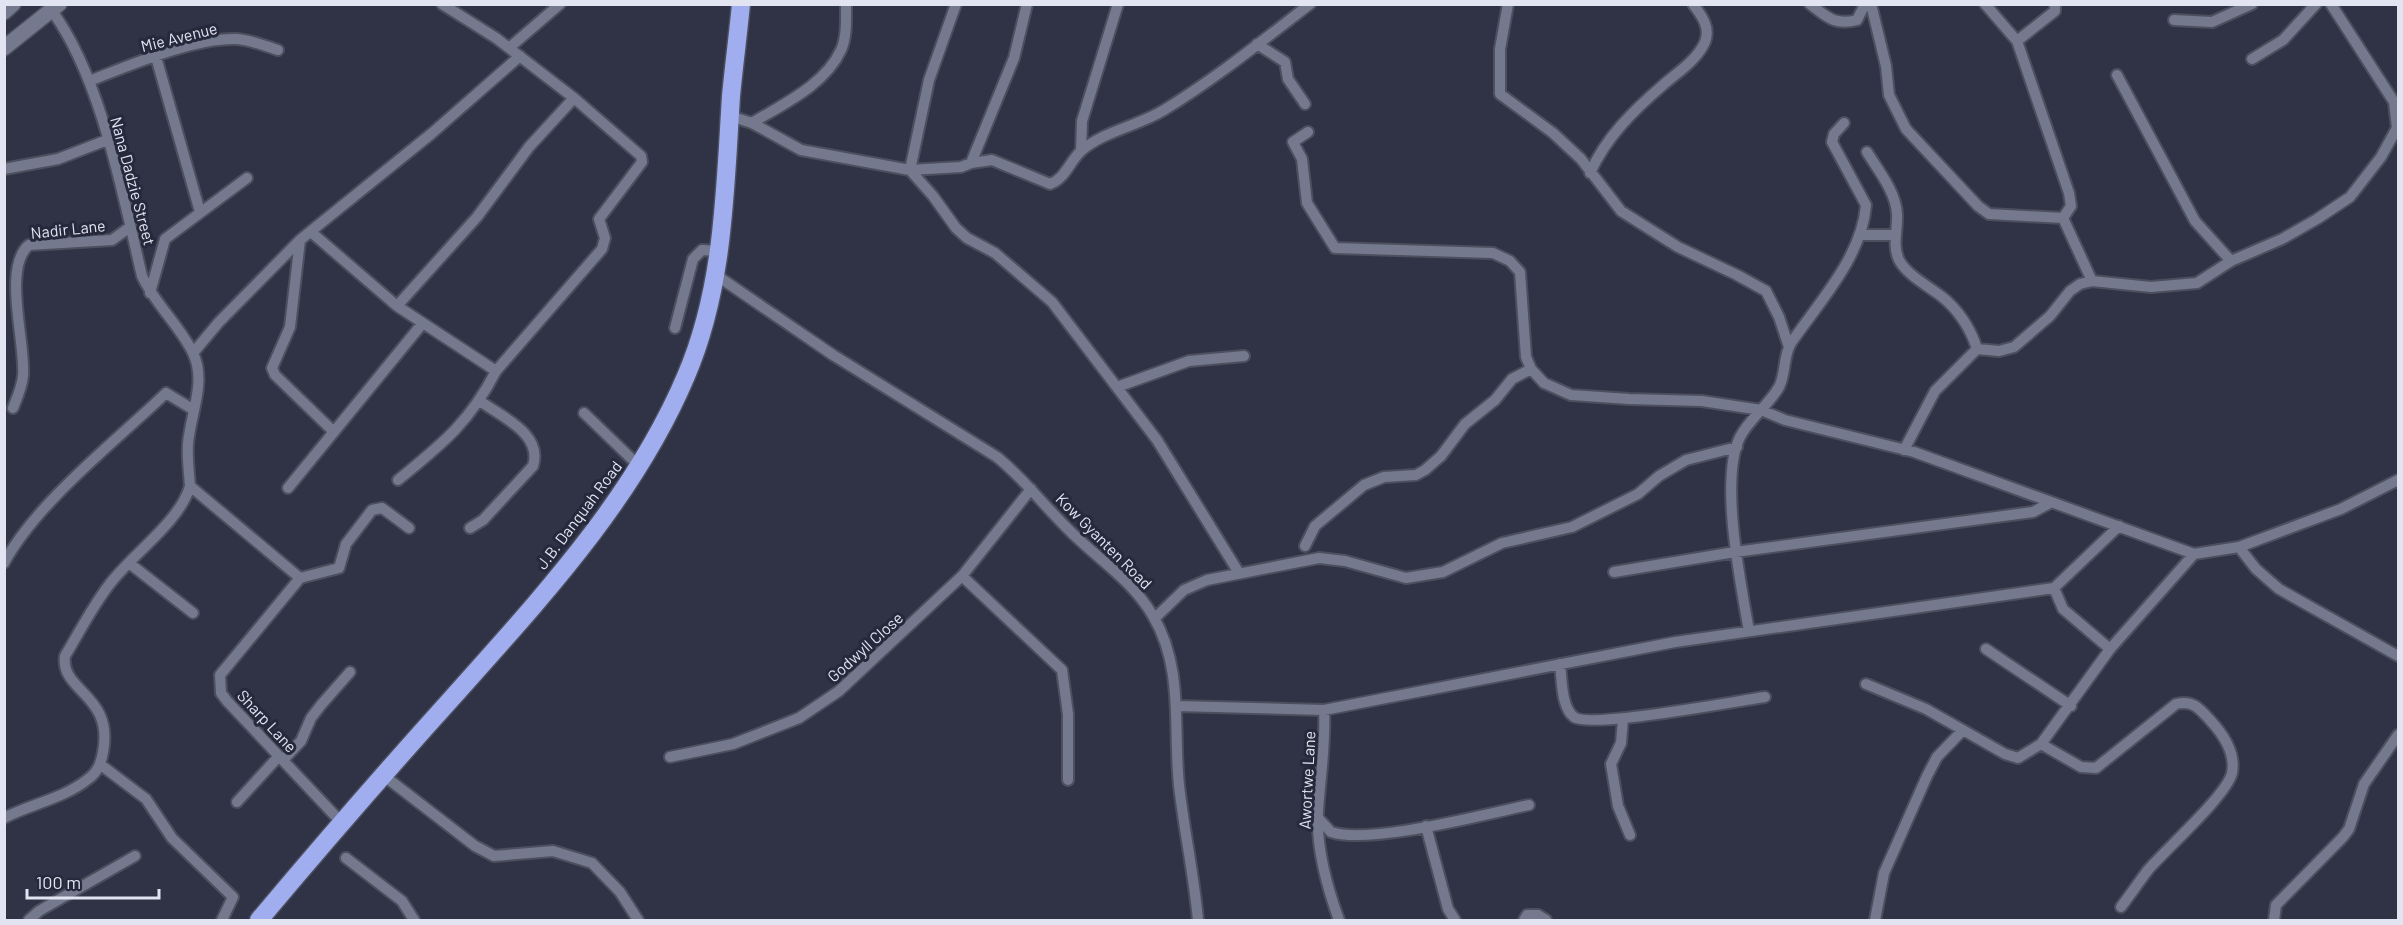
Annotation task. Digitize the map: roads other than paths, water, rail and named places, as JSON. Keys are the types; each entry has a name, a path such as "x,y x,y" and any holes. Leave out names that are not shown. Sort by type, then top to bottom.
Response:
{"highway":[{"name":"J.B. Danquah Road","path":"259,921 341,822 570,562 609,512 639,466 686,375 716,274 741,4"}],"main road":[{"path":"4,12 13,4"},
{"path":"4,48 55,8"}],"street":[{"path":"398,480 461,426 480,401 496,370 602,249 605,238 599,219 642,162 641,156 574,98 509,48 442,4"},
{"path":"509,48 560,4"},
{"path":"752,123 797,96 831,67 842,49 846,27 846,4"},
{"path":"910,170 929,80 956,4"},
{"path":"971,163 1014,58 1027,4"},
{"path":"1081,151 1082,121 1118,4"},
{"path":"730,116 752,123 801,150 910,170 962,167 971,163 992,160 1011,170 1050,184 1057,182 1081,151 1106,136 1123,131 1163,111 1310,4"},
{"path":"1508,4 1500,49 1500,94 1553,133 1581,159 1621,211 1678,247 1737,274 1766,291 1779,317 1789,346"},
{"path":"1590,173 1598,154 1630,114 1691,61 1706,40 1706,21 1693,4"},
{"path":"1810,4 1843,24 1857,20 1865,4"},
{"path":"1871,4 1886,66 1889,95 1906,129 1922,147 1978,206 1989,214 2063,218"},
{"path":"1985,4 2017,41 2069,193 2071,206 2063,218"},
{"path":"2017,41 2055,11 2055,4"},
{"path":"2174,20 2212,22 2252,4"},
{"path":"2252,59 2283,40 2316,4"},
{"path":"1904,450 1935,391 1977,349 2000,351 2014,347 2050,316 2070,291 2092,281 2126,285 2181,286 2197,283 2232,261 2282,239 2350,197 2381,157 2397,128 2394,102 2331,4"},
{"name":"Nana Dadzie Street","path":"55,8 89,81 107,140 142,276 150,292 193,353"},
{"name":"Mie Avenue","path":"89,81 156,57 206,43 236,39 278,50"},
{"path":"1257,44 1285,62 1287,79 1305,104"},
{"path":"4,818 77,787 90,778 101,765 105,726 99,710 67,675 64,667 65,656 109,585 168,520 186,496 190,486 188,445 198,385 193,353 219,322 300,240 431,134 520,56"},
{"path":"156,57 200,212"},
{"path":"2117,75 2195,221 2232,261"},
{"path":"397,306 477,217 529,147 574,98"},
{"path":"1749,631 1735,552 1732,483 1737,447 1740,437 1780,386 1789,346 1838,277 1859,235 1866,205 1832,142 1834,134 1844,123"},
{"path":"1308,132 1293,142 1302,159 1307,203 1335,249 1492,253 1510,261 1520,272 1522,281 1526,357 1531,369 1544,383 1586,398 1702,401 1761,410 1785,420 1904,450 1960,468 2050,503 2194,554 2239,547 2342,509 2398,480"},
{"path":"4,169 58,159 107,140"},
{"path":"1867,152 1890,190 1898,213 1895,235 1900,261 1943,297 1960,316 1973,336 1977,349"},
{"path":"910,170 933,196 956,228 967,238 995,253 1052,302 1157,440 1239,573"},
{"path":"150,292 165,239 247,178"},
{"path":"2063,218 2092,281"},
{"name":"Nadir Lane","path":"13,408 23,377 15,268 23,250 29,245 112,240 130,227"},
{"path":"311,232 397,306 496,370"},
{"path":"1859,235 1895,235"},
{"path":"300,240 290,327 272,368 275,375 333,431"},
{"path":"675,328 693,259 702,250 719,251"},
{"name":"Kow Gyanten Road","path":"716,274 833,355 985,447 1013,470 1064,526 1127,581 1155,618 1170,658 1177,706 1176,756 1198,921"},
{"path":"288,488 422,324"},
{"path":"1117,387 1189,361 1244,356"},
{"path":"1305,546 1315,526 1364,485 1384,477 1416,475 1425,470 1441,456 1465,424 1495,400 1512,379 1531,369"},
{"path":"4,563 15,543 62,492 166,393 194,410"},
{"path":"470,528 483,520 533,466 535,458 533,443 527,435 480,401"},
{"path":"584,413 639,466"},
{"path":"1155,618 1184,591 1207,580 1319,558 1345,561 1406,578 1443,572 1502,543 1572,527 1638,494 1659,476 1686,460 1737,447"},
{"path":"190,486 300,578 339,568 346,544 372,510 382,508 409,528"},
{"name":"Godwyll Close","path":"670,758 733,744 799,718 839,692 962,576 1031,489"},
{"path":"1614,572 1735,552 2033,512 2050,503"},
{"path":"1177,706 1324,710 1675,642 2054,588 2119,526"},
{"path":"2239,547 2256,569 2279,589 2398,656"},
{"path":"1866,684 1926,709 1962,731 2018,758 2041,744 2071,706 2110,649 2194,554"},
{"path":"129,563 193,613"},
{"path":"962,576 1062,670 1068,714 1068,780"},
{"name":"Sharp Lane","path":"300,578 220,675 221,693 341,822"},
{"path":"2054,588 2063,609 2110,649"},
{"path":"1986,649 2071,706"},
{"path":"1560,664 1565,702 1568,712 1576,719 1605,721 1765,697"},
{"path":"237,802 301,741 311,718 350,672"},
{"path":"2041,744 2081,766 2096,768 2176,704 2184,702 2196,705 2216,726 2232,755 2232,775 2216,797 2149,870 2121,908"},
{"name":"Awortwe Lane","path":"1324,710 1325,741 1318,818 1321,852 1339,921"},
{"path":"1623,718 1622,743 1611,765 1618,806 1630,835"},
{"path":"1875,920 1884,873 1927,776 1937,758 1962,731"},
{"path":"2274,921 2276,905 2343,837 2352,822 2364,784 2398,735"},
{"path":"101,765 146,798 172,838 233,897 222,921"},
{"path":"382,775 475,846 494,856 553,851 592,862 620,892 638,921"},
{"path":"1318,818 1331,832 1340,835 1426,826 1529,805"},
{"path":"1426,826 1448,909 1455,921"},
{"path":"29,921 39,911 135,856"},
{"path":"346,858 402,901 414,921"},
{"path":"1524,921 1527,915 1538,915 1546,921"}]}
